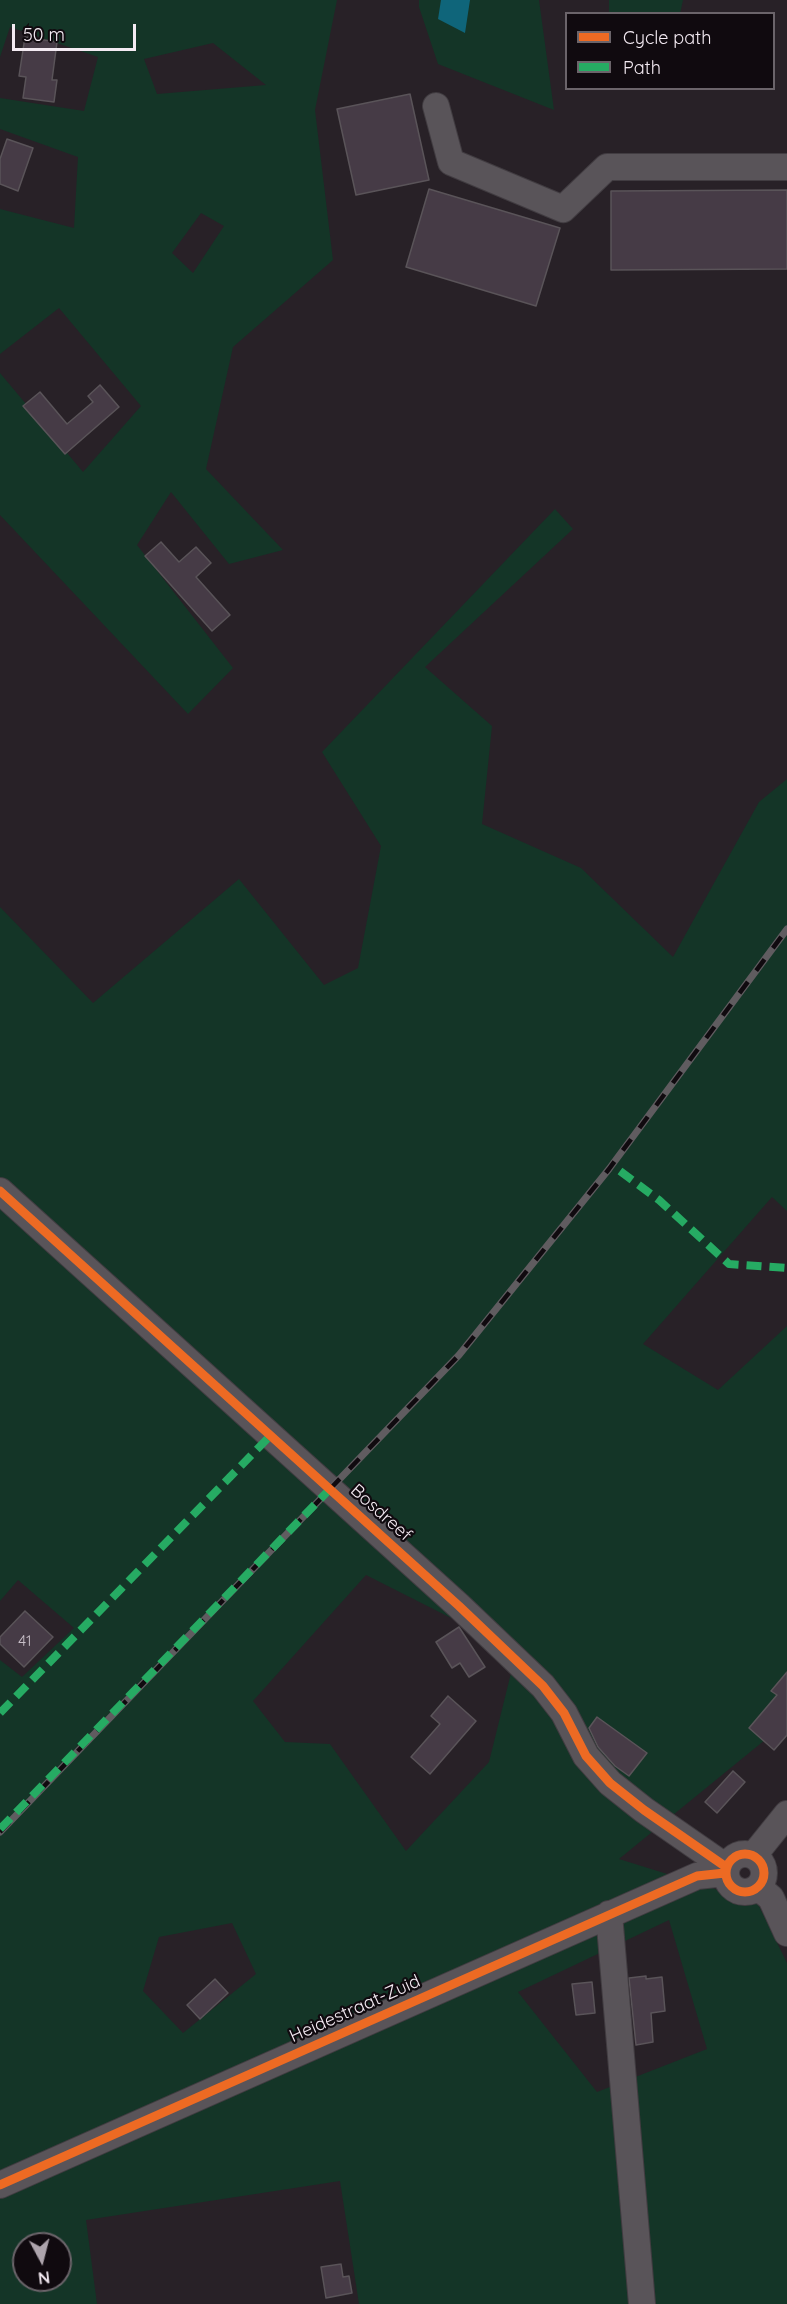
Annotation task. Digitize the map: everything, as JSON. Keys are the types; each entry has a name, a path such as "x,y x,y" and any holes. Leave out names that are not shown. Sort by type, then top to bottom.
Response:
{"street":[{"path":"436,106 451,162 563,209 607,167 787,167"},
{"name":"Bosdreef","path":"0,1191 520,1662 555,1699 586,1756 610,1783 726,1870"},
{"path":"754,1856 787,1814"},
{"path":"743,1853 754,1856 764,1870 758,1887 748,1892 737,1891 728,1884 726,1870 732,1858 743,1853"},
{"name":"Heidestraat-Zuid","path":"0,2185 609,1914 697,1876 726,1870"},
{"path":"758,1887 771,1898 787,1933"},
{"path":"609,1914 642,2304"}],"green space":[{"path":"0,0 337,0 315,110 333,260 233,347 206,469 283,550 229,564 171,492 137,545 233,668 188,714 0,515 0,373 83,472 141,406 59,308 0,354 0,209 74,228 78,157 0,129 0,98 84,111 98,57 10,27 0,57","holes":["213,43 266,85 157,94 144,59","201,213 224,226 193,273 172,253"]},
{"path":"419,0 539,0 554,110 438,64 419,7"},
{"path":"609,0 683,0 680,12 609,12"},
{"path":"555,509 573,529 425,667 492,726 482,824 581,868 673,957 759,802 787,779 787,1211 772,1197 643,1344 718,1390 787,1326 787,1722 619,1859 757,1902 787,1963 787,2304 359,2304 340,2181 86,2220 97,2304 0,2304 0,1660 22,1677 74,1628 18,1580 0,1601 0,907 93,1003 239,879 324,985 358,968 381,846 322,752","holes":["366,1575 457,1621 511,1673 489,1762 406,1851 330,1744 285,1742 253,1701","669,1920 707,2049 597,2092 518,1992","232,1923 256,1974 183,2033 143,1991 159,1937"]}],"water":[{"path":"441,0 470,0 465,33 438,19"}],"building":[{"path":"25,37 57,42 52,80 57,80 54,102 23,98 26,77 19,76"},
{"path":"410,94 429,180 356,195 337,109"},
{"path":"7,139 33,148 18,191 0,184 0,159"},
{"path":"429,189 560,228 536,306 406,267"},
{"path":"787,190 787,269 611,270 611,191"},
{"path":"100,385 119,407 65,454 23,406 40,392 67,424 93,402 88,396"},
{"path":"161,542 179,562 196,547 211,563 196,577 230,615 212,631 145,556"},
{"path":"25,1611 53,1637 24,1667 0,1644 0,1637"},
{"path":"459,1627 485,1667 469,1677 460,1663 452,1668 436,1642"},
{"path":"787,1672 787,1735 774,1750 749,1728 777,1695 771,1691"},
{"path":"448,1696 476,1721 430,1774 411,1757 440,1724 431,1716"},
{"path":"597,1717 647,1753 629,1776 615,1766 598,1747 589,1728"},
{"path":"733,1771 745,1782 717,1813 705,1802"},
{"path":"646,1976 646,1979 662,1977 665,2011 651,2013 653,2042 636,2045 629,1978"},
{"path":"215,1979 228,1993 200,2019 187,2005"},
{"path":"592,1982 595,2013 576,2015 572,1984"},
{"path":"341,2264 343,2277 349,2276 352,2293 326,2298 321,2267"}],"railway":[{"path":"0,1832 459,1355 609,1169 787,929"}],"marked path":[{"path":"620,1171 659,1200 729,1264 787,1268"},
{"path":"0,1713 269,1437"},
{"path":"0,1829 329,1490"}],"cycle path":[{"path":"0,1191 459,1606 543,1686 564,1713 586,1756 610,1783 644,1810 726,1867"},
{"path":"745,1854 759,1859 764,1873 759,1887 745,1892 731,1887 726,1873 731,1859 745,1854"},
{"path":"0,2185 697,1876 725,1873"}]}
